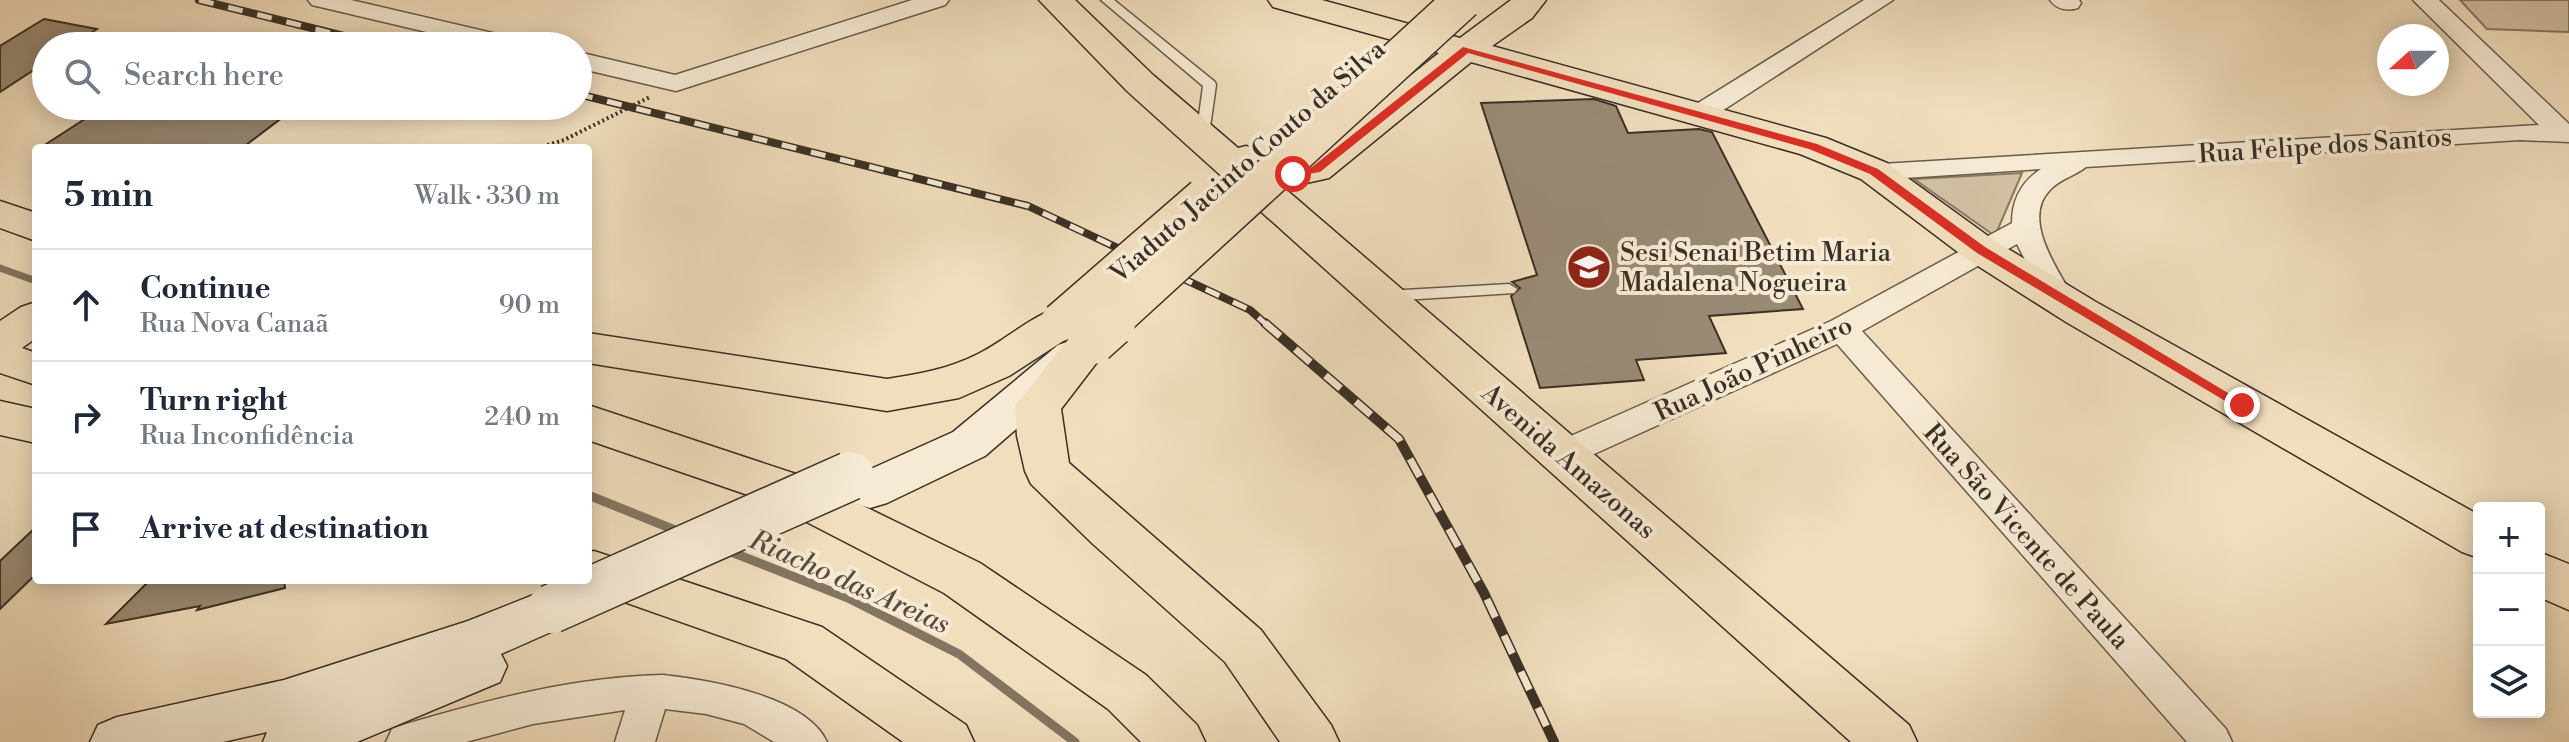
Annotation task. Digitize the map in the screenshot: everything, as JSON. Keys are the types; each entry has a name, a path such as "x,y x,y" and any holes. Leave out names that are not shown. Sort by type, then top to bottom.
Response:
{"main road":[{"name":"Avenida Amazonas","path":"1056,0 1140,83 1890,742"},
{"path":"1285,0 1813,146 1874,171 1981,250 2058,297 2473,535"},
{"path":"1320,10 1344,9 1369,0"},
{"name":"Viaduto Jacinto Couto da Silva","path":"564,616 860,483 969,444 1028,391 1069,337 1434,0"},
{"name":"Viaduto Jacinto Couto da Silva","path":"1069,337 1463,0"},
{"path":"1206,141 1293,174 1316,170 1524,6"},
{"path":"1524,6 1517,33 1532,56 1547,71"},
{"path":"0,214 32,226"},
{"path":"592,349 887,395 943,387 1069,337"},
{"path":"1069,337 1038,406 1040,436 1048,471 1110,530 1243,646 1312,742"},
{"path":"0,418 32,425"},
{"path":"592,423 785,489 962,578 1127,692 1178,742"},
{"path":"592,569 804,643 947,742"},
{"path":"2543,574 2569,589"},
{"path":"117,742 284,704 481,639 564,616"},
{"path":"290,742 387,707 564,616"}],"street":[{"path":"320,0 458,32"},
{"path":"592,63 676,83 937,0"},
{"path":"1699,114 1881,0"},
{"path":"2425,0 2566,134"},
{"name":"Rua Felipe dos Santos","path":"1874,171 2520,132 2566,134"},
{"name":"Rua Felipe dos Santos","path":"2026,227 2027,204 2041,182 2081,160"},
{"path":"2026,227 2058,297"},
{"name":"Rua João Pinheiro","path":"1560,455 1842,329 2026,227"},
{"name":"Rua São Vicente de Paula","path":"1842,329 2212,742"},
{"path":"406,742 500,715 598,693 679,691 750,708 807,742"},
{"path":"635,742 650,692"}],"lane":[{"path":"1107,0 1210,85 1206,141"},
{"path":"1381,296 1509,289"}],"path":[{"path":"551,144 614,117 676,83"}],"shaded area":[{"path":"2460,0 2569,0 2569,32 2487,29"},
{"path":"2022,173 1995,236 1914,179"}],"building":[{"path":"44,19 97,29 92,32 32,32 32,71 0,92 0,46"},
{"path":"1594,99 1616,106 1628,133 1699,129 1712,132 1803,309 1709,316 1726,353 1636,360 1644,380 1540,388 1511,296 1520,288 1512,282 1537,275 1481,103"},
{"path":"83,120 279,120 247,144 46,144"},
{"path":"32,531 32,578 0,609 0,561"},
{"path":"146,584 284,584 285,588 197,610 200,606 106,624"}],"waterway":[{"name":"Riacho das Areias","path":"0,268 32,280"},
{"name":"Riacho das Areias","path":"592,497 680,532"},
{"name":"Riacho das Areias","path":"726,550 848,598 959,654 1075,742"}],"railway":[{"path":"199,0 328,32"},
{"path":"592,97 1028,206 1250,310 1267,325"},
{"path":"1265,323 1399,439 1484,593 1554,742"}],"place":[{"name":"Sesi Senai Betim Maria Madalena Nogueira","path":"1589,267"}],"route":[{"path":"1293,174 1316,170 1466,49 1813,146 1874,171 1981,250 2242,405"}]}
